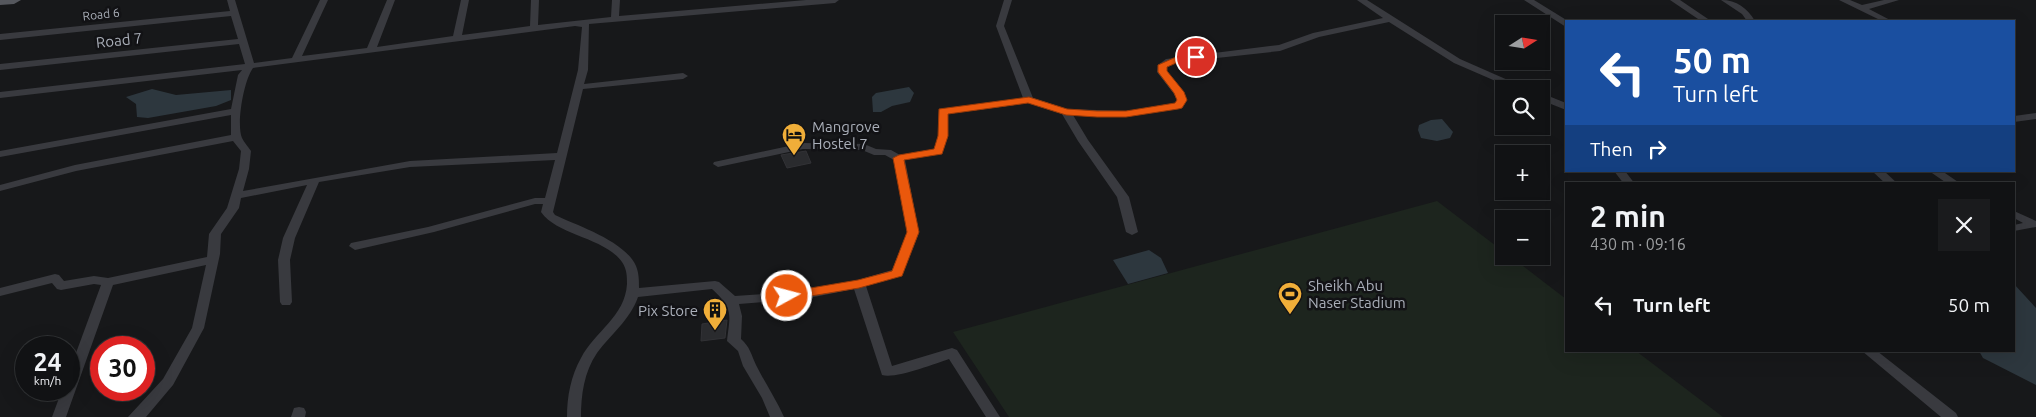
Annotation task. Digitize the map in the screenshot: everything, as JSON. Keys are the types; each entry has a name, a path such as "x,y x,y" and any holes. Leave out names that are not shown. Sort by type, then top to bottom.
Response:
{"main road":[{"path":"0,1 14,0"}],"street":[{"path":"231,0 250,66"},
{"path":"296,59 324,0"},
{"path":"371,49 391,0"},
{"path":"457,38 465,0"},
{"path":"534,28 535,0"},
{"path":"615,19 616,0"},
{"path":"703,0 705,12"},
{"path":"0,95 250,66 574,23 835,0"},
{"path":"1008,0 1000,26 1029,100"},
{"path":"1362,0 1457,61 1502,80"},
{"path":"1528,0 1565,23"},
{"path":"1674,0 1704,20"},
{"path":"1726,0 1746,12 1750,20"},
{"path":"1843,0 1886,20"},
{"path":"1861,8 1895,0"},
{"name":"Road 6","path":"0,36 234,13"},
{"path":"718,164 803,146 864,147 874,152 887,152 899,158 938,151 943,136 943,112 1029,100 1066,112 1126,114 1178,106 1182,100 1179,92 1162,72 1163,65 1169,61 1280,48 1316,35 1389,19"},
{"path":"574,23 586,26 583,70 562,156 548,201 547,212 551,217 607,245 629,263 633,273 633,293 623,318 588,356 585,363 574,392 574,417"},
{"name":"Road 7","path":"0,67 242,41"},
{"path":"135,417 141,413 168,382 198,328 212,260 215,234 233,208 238,196 244,169 246,151 236,137 236,111 243,75 250,66"},
{"path":"579,87 684,76"},
{"path":"1550,100 1565,107"},
{"path":"0,154 236,111"},
{"path":"1066,112 1083,141 1123,197 1132,232"},
{"path":"2015,119 2036,116"},
{"path":"0,188 75,168 236,137"},
{"path":"238,196 315,180 410,164 562,156"},
{"path":"732,300 804,295 897,274 913,232 899,158"},
{"path":"1621,172 1628,182"},
{"path":"1878,172 1891,182"},
{"path":"1936,172 1953,182"},
{"path":"286,302 284,260 289,238 315,180"},
{"path":"355,246 430,230 535,201 548,201"},
{"path":"2015,214 2035,224"},
{"path":"2015,228 2035,224"},
{"path":"0,292 55,278 61,286 94,280 108,282 212,260"},
{"path":"59,417 108,282"},
{"path":"859,284 887,372 913,366 952,353 993,417"},
{"path":"633,293 715,286 732,300 736,316 734,341 744,349 750,366 769,398 777,417"},
{"path":"1869,352 1951,417"}],"shaded area":[{"path":"909,87 914,93 910,102 892,106 881,112 873,112 872,97 876,93"},
{"path":"152,89 176,95 231,90 231,100 216,106 148,118 137,117 136,104 126,97"},
{"path":"1442,119 1453,132 1450,138 1437,141 1421,138 1418,130 1419,125 1431,120"},
{"name":"Sheikh Abu Naser Stadium","path":"1437,201 1495,245 1495,265 1522,265 1565,298 1565,352 1637,352 1723,417 1009,417 953,332"},
{"path":"1149,250 1161,258 1168,273 1128,284 1113,260"},
{"path":"2015,285 2036,308 2036,385 1983,358 1980,352 2015,352"}],"building":[{"name":"Mangrove Hostel 7","path":"806,151 811,163 787,168 781,155"},
{"name":"Pix Store","path":"727,320 725,338 701,341 702,324"}],"place":[{"name":"Mangrove Hostel 7","path":"794,156"},
{"name":"Sheikh Abu Naser Stadium","path":"1290,315"},
{"name":"Pix Store","path":"715,331"}],"route":[{"path":"787,296 804,295 897,274 913,232 899,158 938,151 943,136 943,112 1029,100 1048,104 1066,112 1097,114 1149,112 1178,106 1182,100 1179,92 1162,72 1163,65 1180,58 1196,57"}]}
